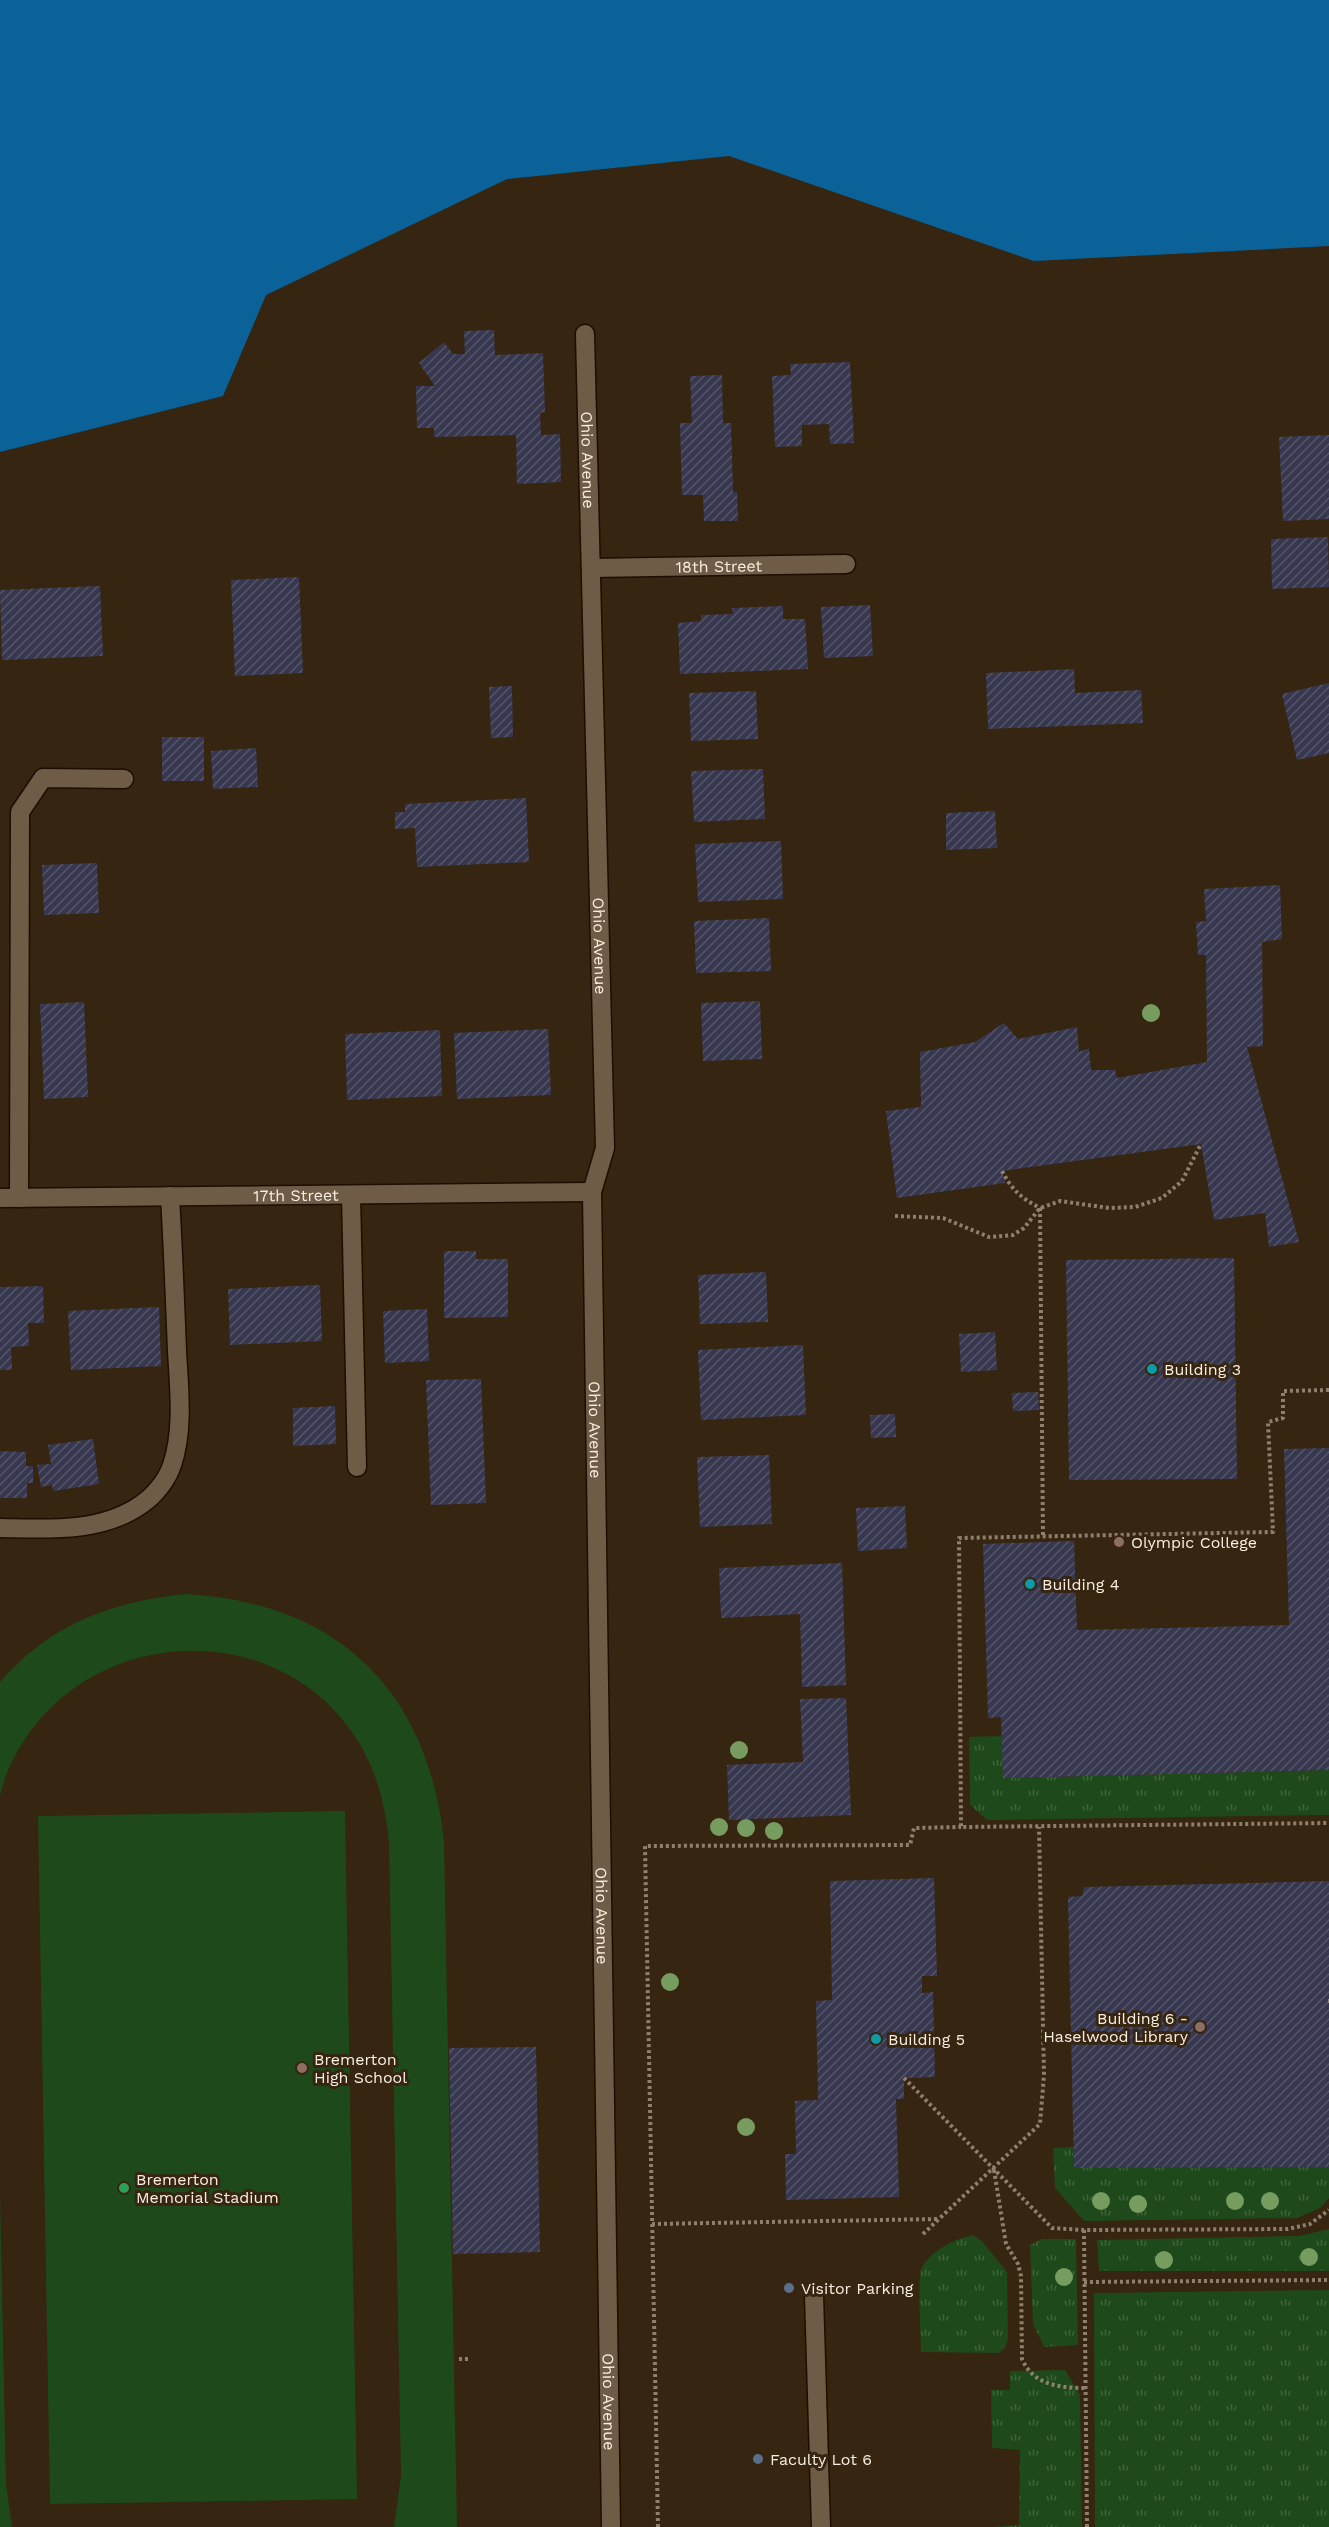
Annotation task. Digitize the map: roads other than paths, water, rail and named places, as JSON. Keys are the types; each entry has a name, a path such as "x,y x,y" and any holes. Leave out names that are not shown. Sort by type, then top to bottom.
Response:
{"street":[{"name":"Ohio Avenue","path":"585,334 605,1148 592,1192 611,2527"},
{"name":"18th Street","path":"591,568 846,564"},
{"path":"19,1198 20,812 43,778 124,779"},
{"name":"17th Street","path":"0,1198 592,1192"},
{"path":"351,1195 357,1467"},
{"path":"1,1528 43,1529 98,1524 142,1505 166,1478 173,1464 176,1445 179,1390 170,1196"},
{"path":"814,2295 822,2527"}],"water":[{"path":"0,0 1329,0 1329,246 1034,261 729,156 507,179 266,295 223,396 0,452"}],"place":[{"name":"Building 3","path":"1152,1369"},
{"name":"Olympic College","path":"1119,1542"},
{"name":"Building 4","path":"1030,1584"},
{"name":"Building 6 - Haselwood Library","path":"1200,2027"},
{"name":"Building 5","path":"876,2039"},
{"name":"Bremerton High School","path":"302,2068"},
{"name":"Bremerton Memorial Stadium","path":"124,2188"},
{"name":"Visitor Parking","path":"789,2288"},
{"name":"Faculty Lot 6","path":"758,2459"}]}
